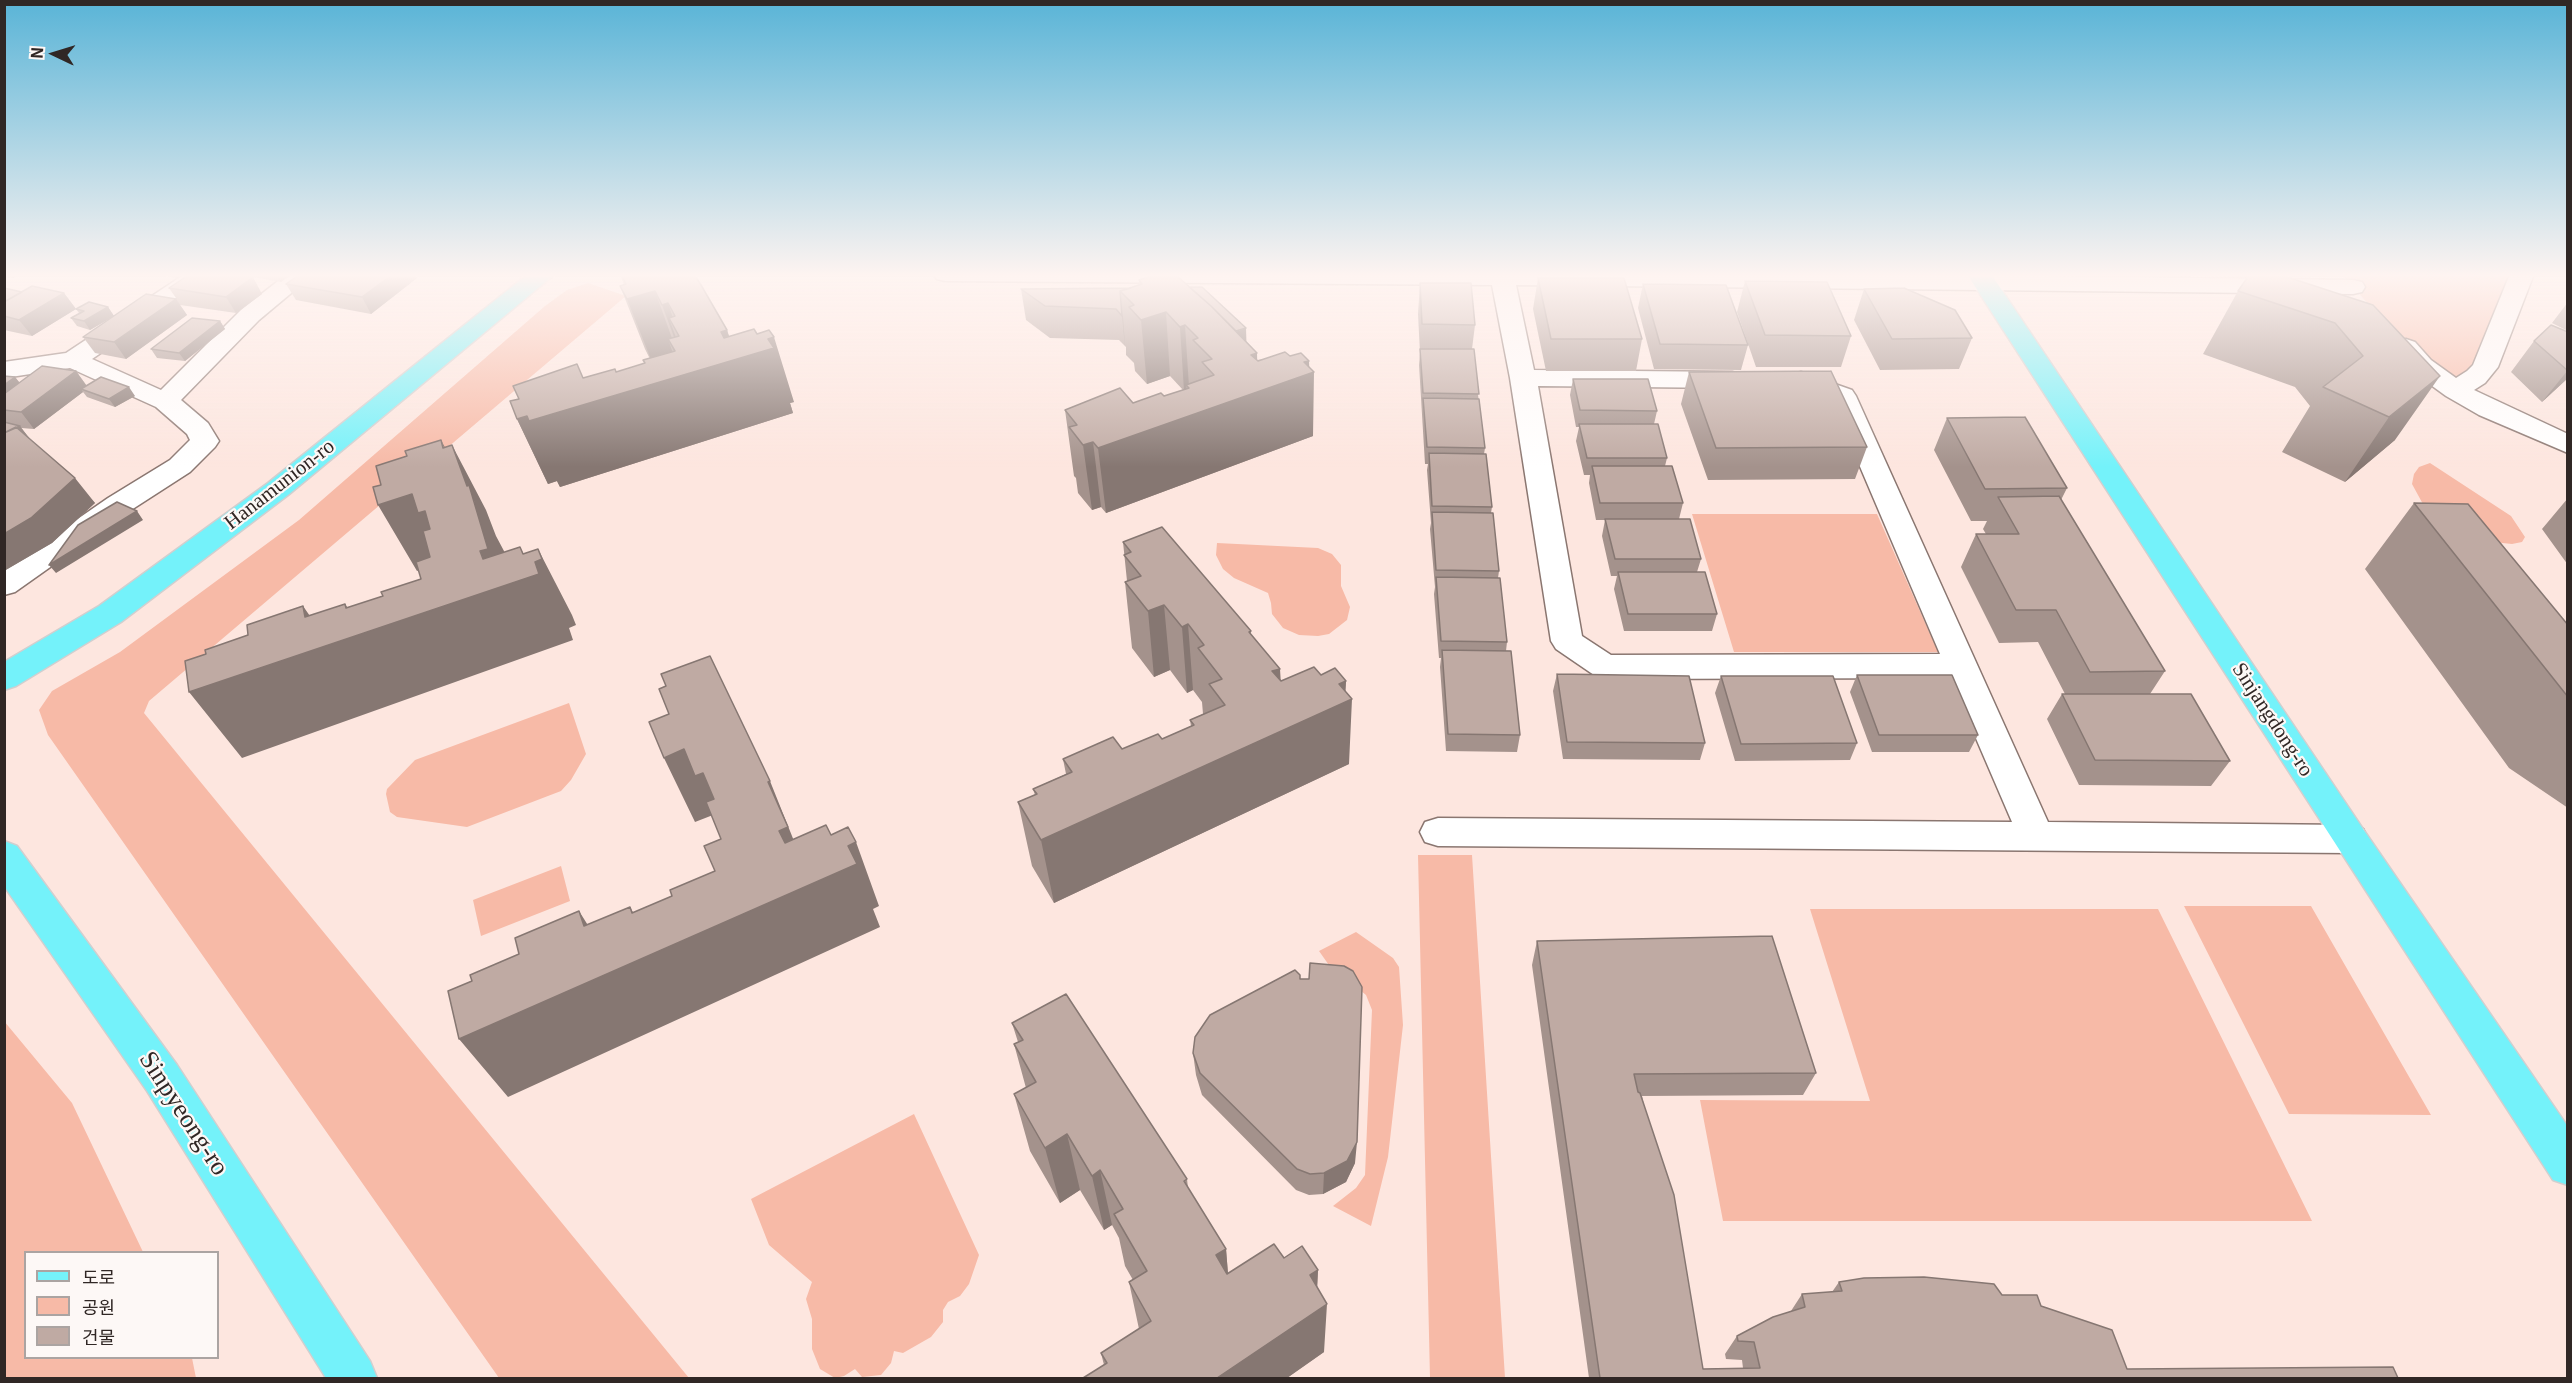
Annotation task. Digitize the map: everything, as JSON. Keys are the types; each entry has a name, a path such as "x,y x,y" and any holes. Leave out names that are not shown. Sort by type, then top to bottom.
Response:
{"main road":[{"name":"Hanamunion-ro","path":"4,678 110,614 259,503 463,339"},
{"name":"Sinjangdong-ro","path":"2022,339 2350,839 2568,1165"},
{"name":"Sinpyeong-ro","path":"4,856 162,1078 353,1378"}],"street":[{"path":"4,370 73,360 105,339"},
{"path":"165,400 226,339"},
{"path":"1515,339 1567,641 1605,667 1963,666"},
{"path":"2398,339 2422,366 2455,390 2489,409 2568,445"},
{"path":"2455,390 2476,378 2485,367 2496,339"},
{"path":"4,585 118,505 180,465 206,441 198,429 165,400 73,360"},
{"path":"1523,378 1805,380 1844,396 2036,835"},
{"path":"1438,832 2350,839"}],"green space":[{"path":"508,339 576,339 149,701 144,713 689,1378 499,1378 48,735 39,710 52,691 120,652 299,520"},
{"path":"2398,339 2496,339 2485,367 2455,390 2422,366"},
{"path":"2430,463 2511,516 2525,537 2522,542 2512,544 2493,542 2424,506 2412,484 2414,474 2419,467"},
{"path":"1692,514 1877,514 1938,652 1734,652"},
{"path":"1217,543 1318,548 1332,554 1341,565 1341,586 1350,607 1347,620 1329,634 1318,636 1299,635 1283,628 1272,614 1268,593 1234,578 1223,569 1216,555"},
{"path":"569,703 586,754 571,780 561,791 467,827 397,817 390,812 387,789 415,760"},
{"path":"1418,855 1472,855 1505,1378 1430,1378"},
{"path":"561,866 570,901 481,936 473,900"},
{"path":"2184,906 2311,906 2431,1115 2289,1114"},
{"path":"1810,909 2158,909 2312,1221 1723,1221 1700,1100 1870,1101"},
{"path":"1356,932 1393,958 1399,967 1403,1025 1388,1157 1371,1226 1333,1206 1356,1188 1365,1175 1372,1010 1366,995 1354,985 1338,978 1319,951"},
{"path":"4,1021 72,1103 143,1251 24,1251 24,1359 192,1359 196,1378 5,1378"},
{"path":"914,1114 979,1255 969,1284 960,1296 948,1302 943,1310 943,1322 931,1337 903,1353 894,1351 891,1363 881,1375 862,1377 855,1369 844,1376 835,1378 820,1369 812,1349 812,1319 806,1299 812,1282 769,1245 751,1199"}],"building":[{"path":"93,339 119,339 114,342"},
{"path":"165,339 198,339 179,353 151,349"},
{"path":"668,339 769,339 774,348 529,421 527,416 517,419 510,401 519,399 513,386 577,364 583,378 615,369 616,372 645,363 643,360 675,351"},
{"path":"1243,339 1257,353 1251,355 1258,361 1285,352 1290,356 1301,353 1309,361 1304,362 1314,372 1098,448 1093,442 1083,445 1069,427 1077,425 1065,410 1120,388 1133,403 1161,393 1164,396 1189,388 1186,385 1214,375 1202,362 1212,359 1193,340"},
{"path":"1551,339 1642,339 1551,339"},
{"path":"1658,339 1746,339 1748,345 1660,344"},
{"path":"2348,339 2405,339 2440,376 2389,417 2323,387 2363,356"},
{"path":"2537,339 2568,339 2567,370 2534,341"},
{"path":"1420,349 1474,349 1479,394 1423,393"},
{"path":"42,366 76,371 21,412 4,410 4,394"},
{"path":"1831,371 1867,447 1716,448 1689,372"},
{"path":"4,376 15,377 4,385"},
{"path":"101,377 129,387 109,399 81,389"},
{"path":"1573,379 1648,379 1657,411 1580,410"},
{"path":"1423,398 1479,399 1485,448 1427,447"},
{"path":"2025,417 2067,488 1985,489 1947,418"},
{"path":"4,422 20,426 4,433"},
{"path":"1579,424 1658,424 1667,458 1587,458"},
{"path":"16,427 75,478 31,518 4,534 4,433"},
{"path":"441,440 443,448 452,445 467,486 469,485 488,549 480,551 483,559 520,547 523,554 538,549 542,559 535,562 539,574 189,692 185,661 206,654 205,650 248,635 247,625 303,606 305,617 345,604 346,608 383,596 381,592 421,579 416,562 430,557 423,531 430,529 425,511 418,513 412,494 378,505 373,487 381,485 376,466 407,456 405,451"},
{"path":"1429,453 1486,454 1492,507 1432,506"},
{"path":"1592,466 1672,466 1683,503 1600,503"},
{"path":"2059,496 2165,671 2090,672 2056,610 2016,610 1976,534 2019,534 1998,497"},
{"path":"117,502 137,511 49,565 78,525"},
{"path":"2414,503 2468,504 2568,625 2568,697"},
{"path":"1432,512 1493,513 1499,571 1436,570"},
{"path":"1605,519 1690,519 1701,559 1615,559"},
{"path":"1162,527 1251,631 1249,632 1280,669 1272,671 1281,681 1314,667 1321,675 1335,668 1346,681 1339,684 1352,699 1041,840 1018,802 1037,794 1033,789 1072,772 1063,759 1113,737 1122,749 1158,734 1162,739 1194,725 1190,720 1225,705 1209,684 1222,679 1198,648 1204,645 1188,624 1182,627 1164,605 1148,611 1125,582 1141,576 1124,555 1131,552 1123,542"},
{"path":"1618,572 1705,572 1717,614 1628,614"},
{"path":"1436,577 1500,578 1507,642 1441,641"},
{"path":"1442,650 1511,651 1520,735 1448,734"},
{"path":"710,656 770,781 768,782 788,827 779,831 785,843 826,825 831,835 848,827 856,842 848,846 857,864 459,1039 448,991 472,981 470,975 519,954 515,938 579,911 584,926 630,907 632,913 672,896 670,890 715,871 704,846 721,839 706,802 714,799 703,773 695,776 684,749 664,758 649,722 669,714 659,689 666,686 661,674"},
{"path":"1557,674 1689,676 1705,743 1567,742"},
{"path":"1857,675 1952,675 1978,735 1879,735"},
{"path":"1721,676 1833,676 1857,743 1741,744"},
{"path":"2062,694 2191,694 2230,761 2095,760"},
{"path":"1772,936 1816,1073 1634,1074 1638,1092 1674,1195 1703,1369 1760,1368 1754,1342 1738,1341 1737,1336 1773,1317 1805,1307 1802,1294 1842,1291 1839,1282 1864,1278 1924,1277 1994,1284 2002,1295 2037,1295 2041,1306 2112,1330 2127,1369 2393,1367 2398,1378 1600,1378 1537,941"},
{"path":"1310,963 1344,966 1353,971 1362,987 1357,1142 1347,1161 1324,1173 1310,1174 1297,1169 1200,1073 1193,1053 1195,1037 1210,1015 1295,970 1300,975 1300,979 1309,979"},
{"path":"1066,994 1187,1179 1184,1181 1226,1249 1216,1255 1227,1274 1274,1244 1284,1258 1302,1246 1318,1270 1310,1275 1327,1304 1217,1378 1083,1378 1107,1363 1101,1353 1151,1321 1129,1282 1147,1271 1114,1214 1123,1209 1100,1170 1092,1176 1067,1134 1045,1148 1014,1094 1036,1082 1014,1044 1023,1040 1012,1023"}]}
